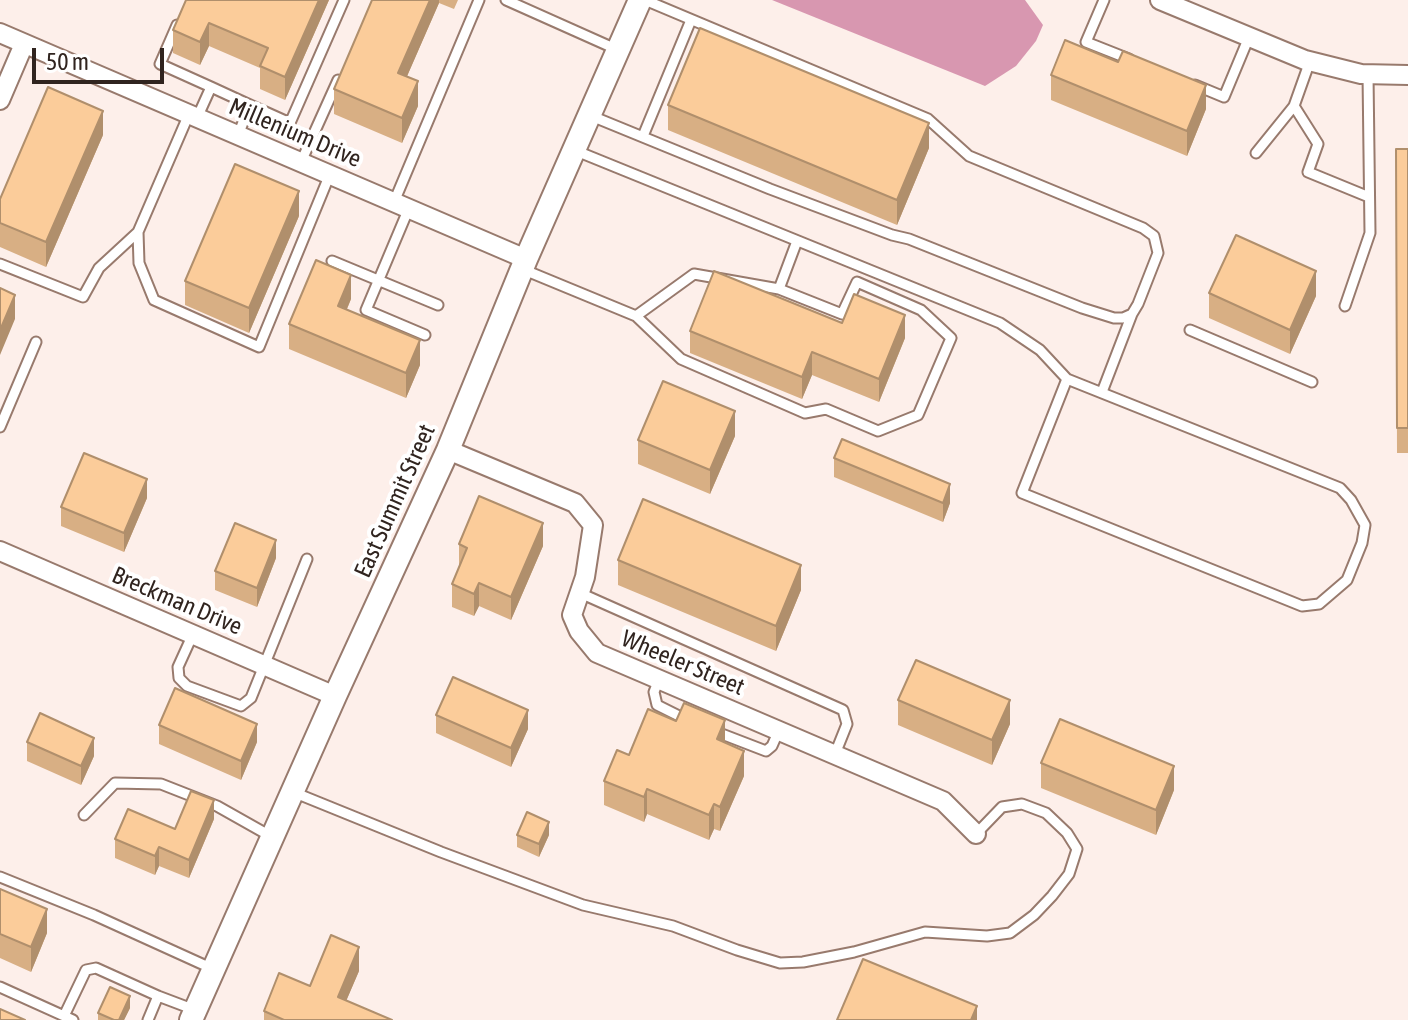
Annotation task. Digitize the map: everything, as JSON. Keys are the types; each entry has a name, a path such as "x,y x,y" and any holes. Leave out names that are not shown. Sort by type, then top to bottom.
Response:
{"street":[{"name":"East Summit Street","path":"193,1015 448,450 524,264 642,0"},
{"path":"1168,2 1310,61 1368,74 1407,75"},
{"name":"Millenium Drive","path":"0,33 401,205 524,264"},
{"path":"0,100 24,44"},
{"name":"Wheeler Street","path":"448,450 575,503 593,525 585,577 572,615 579,631 597,653 943,801 976,834"},
{"name":"Breckman Drive","path":"0,551 335,696"}],"lane":[{"path":"182,13 160,64 290,123 344,0"},
{"path":"425,335 366,310 378,282 401,205 479,0"},
{"path":"506,0 618,50"},
{"path":"642,0 928,119 969,156 1143,228 1154,236 1158,253 1102,392"},
{"path":"1104,0 1086,42 1142,64"},
{"path":"643,136 691,20"},
{"path":"1183,80 1224,97 1249,37"},
{"path":"1256,153 1294,106 1310,61"},
{"path":"301,162 341,73"},
{"path":"1345,306 1370,233 1368,74"},
{"path":"0,264 83,297 99,268 138,232 193,116 211,87"},
{"path":"238,135 250,105"},
{"path":"1294,106 1318,144 1308,172 1369,197"},
{"path":"589,115 770,189 909,239 1082,308 1114,318 1132,314"},
{"path":"574,150 1000,323 1040,350 1067,379 1340,488 1365,525 1362,543 1347,580 1319,604 1302,606 1022,493 1067,379"},
{"path":"138,232 139,263 154,300 259,347 330,174"},
{"path":"779,289 797,241"},
{"path":"332,261 438,305"},
{"path":"524,264 636,316 681,359 805,413 826,409 878,431 918,415 951,338 921,310 857,282"},
{"path":"636,316 694,274 779,289 842,314 862,266"},
{"path":"1190,330 1312,382"},
{"path":"0,427 36,342"},
{"path":"193,634 178,667 179,678 187,686 241,706 251,698 307,559"},
{"path":"580,593 843,710 847,724 835,754"},
{"path":"659,679 654,698 662,710 759,750 766,751 772,746 779,730"},
{"path":"84,815 115,783 161,784 217,806 272,837"},
{"path":"293,792 583,905 673,926 780,963 854,952 925,932 987,936 1010,933 1052,896 1069,874 1077,849 1067,833 1046,813 1022,804 1002,807 976,834"},
{"path":"0,877 214,969"},
{"path":"0,987 68,1018 86,970 96,968 193,1015"},
{"path":"148,1020 158,996"}],"shaded area":[{"path":"772,0 1025,0 1043,25 1036,41 1016,66 985,86"}],"building":[{"path":"186,0 319,0 285,77 260,66 268,48 209,23 200,42 173,30"},
{"path":"372,0 430,0 398,73 418,81 402,118 334,89"},
{"path":"700,28 929,123 897,200 668,105"},
{"path":"1065,40 1118,62 1123,51 1206,85 1187,131 1051,75"},
{"path":"48,87 103,111 46,242 0,223 0,199"},
{"path":"1396,149 1408,149 1408,428 1397,428"},
{"path":"235,164 299,191 249,308 185,281"},
{"path":"1236,235 1316,271 1290,330 1209,293"},
{"path":"316,260 351,275 338,306 420,340 406,373 289,324"},
{"path":"714,271 842,323 854,294 905,315 879,379 812,352 802,377 690,331"},
{"path":"0,288 15,295 0,330"},
{"path":"663,381 735,411 710,470 638,440"},
{"path":"842,439 950,484 943,503 834,458"},
{"path":"84,453 147,479 124,533 61,507"},
{"path":"479,496 543,523 511,597 479,583 474,594 452,584 467,548 459,544"},
{"path":"643,499 801,565 776,626 618,560"},
{"path":"235,523 276,540 257,588 215,571"},
{"path":"916,660 1010,700 992,740 898,700"},
{"path":"453,677 528,710 511,748 436,715"},
{"path":"175,688 257,724 241,761 159,725"},
{"path":"684,703 725,720 717,739 744,751 720,807 714,804 709,815 647,789 644,797 604,781 617,750 629,755 648,709 676,721"},
{"path":"40,713 94,738 81,766 27,742"},
{"path":"1060,719 1174,766 1156,810 1041,763"},
{"path":"191,791 214,800 189,860 159,847 155,856 115,839 128,809 175,829"},
{"path":"527,812 549,822 539,844 517,835"},
{"path":"0,889 47,909 31,947 0,934"},
{"path":"331,935 359,947 338,997 392,1020 284,1020 264,1011 279,973 310,986"},
{"path":"863,959 977,1006 971,1020 837,1020"},
{"path":"110,987 130,996 119,1020 98,1013"},
{"path":"0,1009 25,1020 0,1020"}]}
